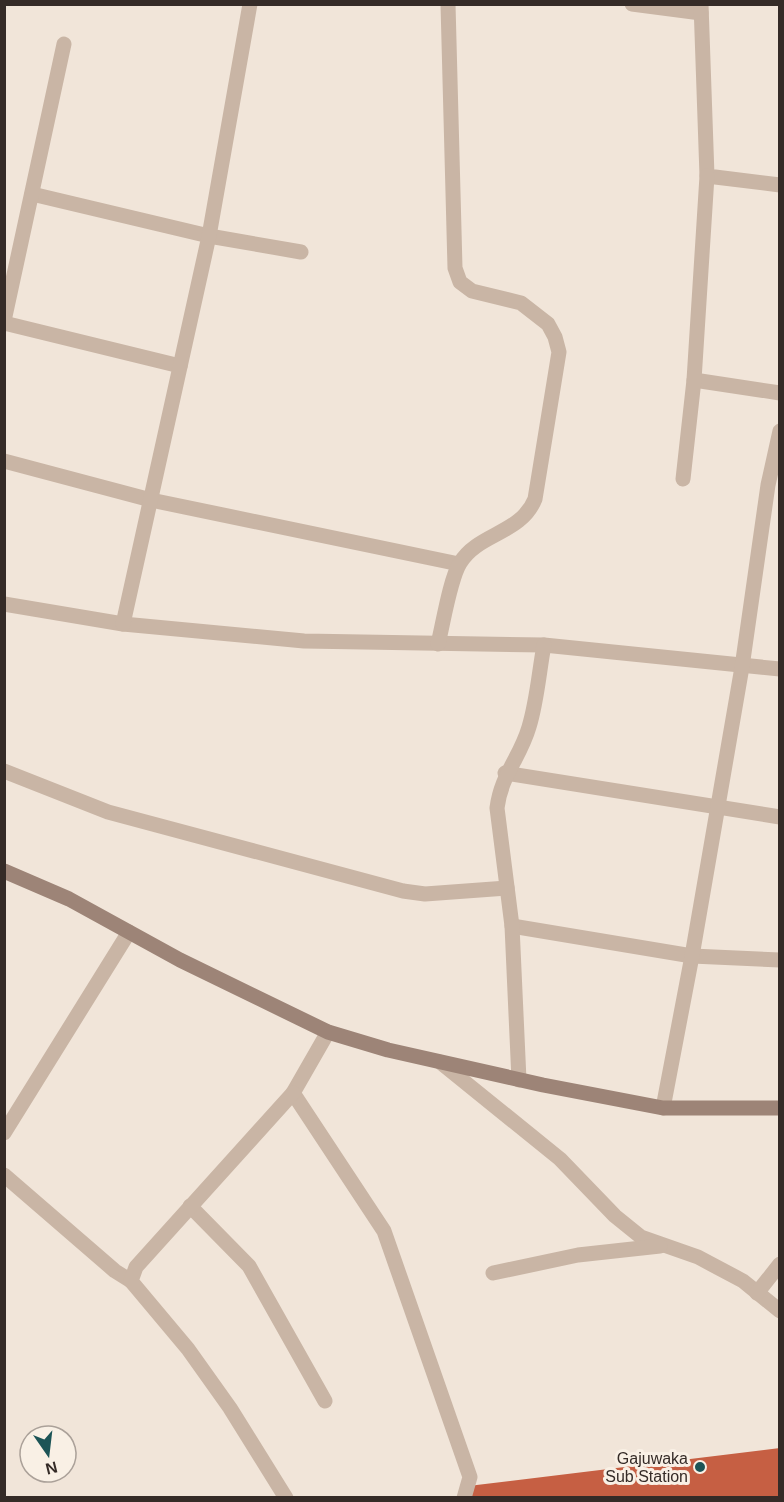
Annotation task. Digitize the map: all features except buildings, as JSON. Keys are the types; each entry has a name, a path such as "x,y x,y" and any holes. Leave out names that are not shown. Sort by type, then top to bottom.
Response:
{"street":[{"path":"123,624 209,236 250,4"},
{"path":"438,644 459,564 471,551 520,522 530,511 535,499 559,352 548,324 521,303 472,291 460,282 455,268 448,4"},
{"path":"632,4 701,9 707,176 694,380 683,479"},
{"path":"64,44 4,322 180,366"},
{"path":"707,176 780,185"},
{"path":"32,194 209,236 301,252"},
{"path":"694,380 780,393"},
{"path":"663,1108 692,956 774,487 780,431"},
{"path":"4,461 151,500 459,564"},
{"path":"4,604 123,624 304,641 544,645 742,667 780,669"},
{"path":"519,1080 512,926 497,808 499,789 529,728 544,645"},
{"path":"4,771 108,813 403,891 425,894 507,888"},
{"path":"506,773 718,809 780,817"},
{"path":"4,871 69,899 180,960 328,1032 388,1050 519,1080 663,1108 780,1108"},
{"path":"512,926 692,956 780,960"},
{"path":"4,1133 129,932"},
{"path":"131,1281 136,1267 294,1093 328,1032"},
{"path":"440,1062 560,1159 615,1216 641,1237 698,1257 743,1281 780,1311"},
{"path":"294,1093 384,1231 470,1477 464,1497"},
{"path":"4,1175 115,1271 131,1281 135,1289 188,1349 231,1408 286,1497"},
{"path":"190,1206 249,1266 326,1401"},
{"path":"493,1273 578,1255 663,1245"},
{"path":"757,1293 780,1264"}],"place":[{"name":"Gajuwaka Sub Station","path":"700,1467"}]}
